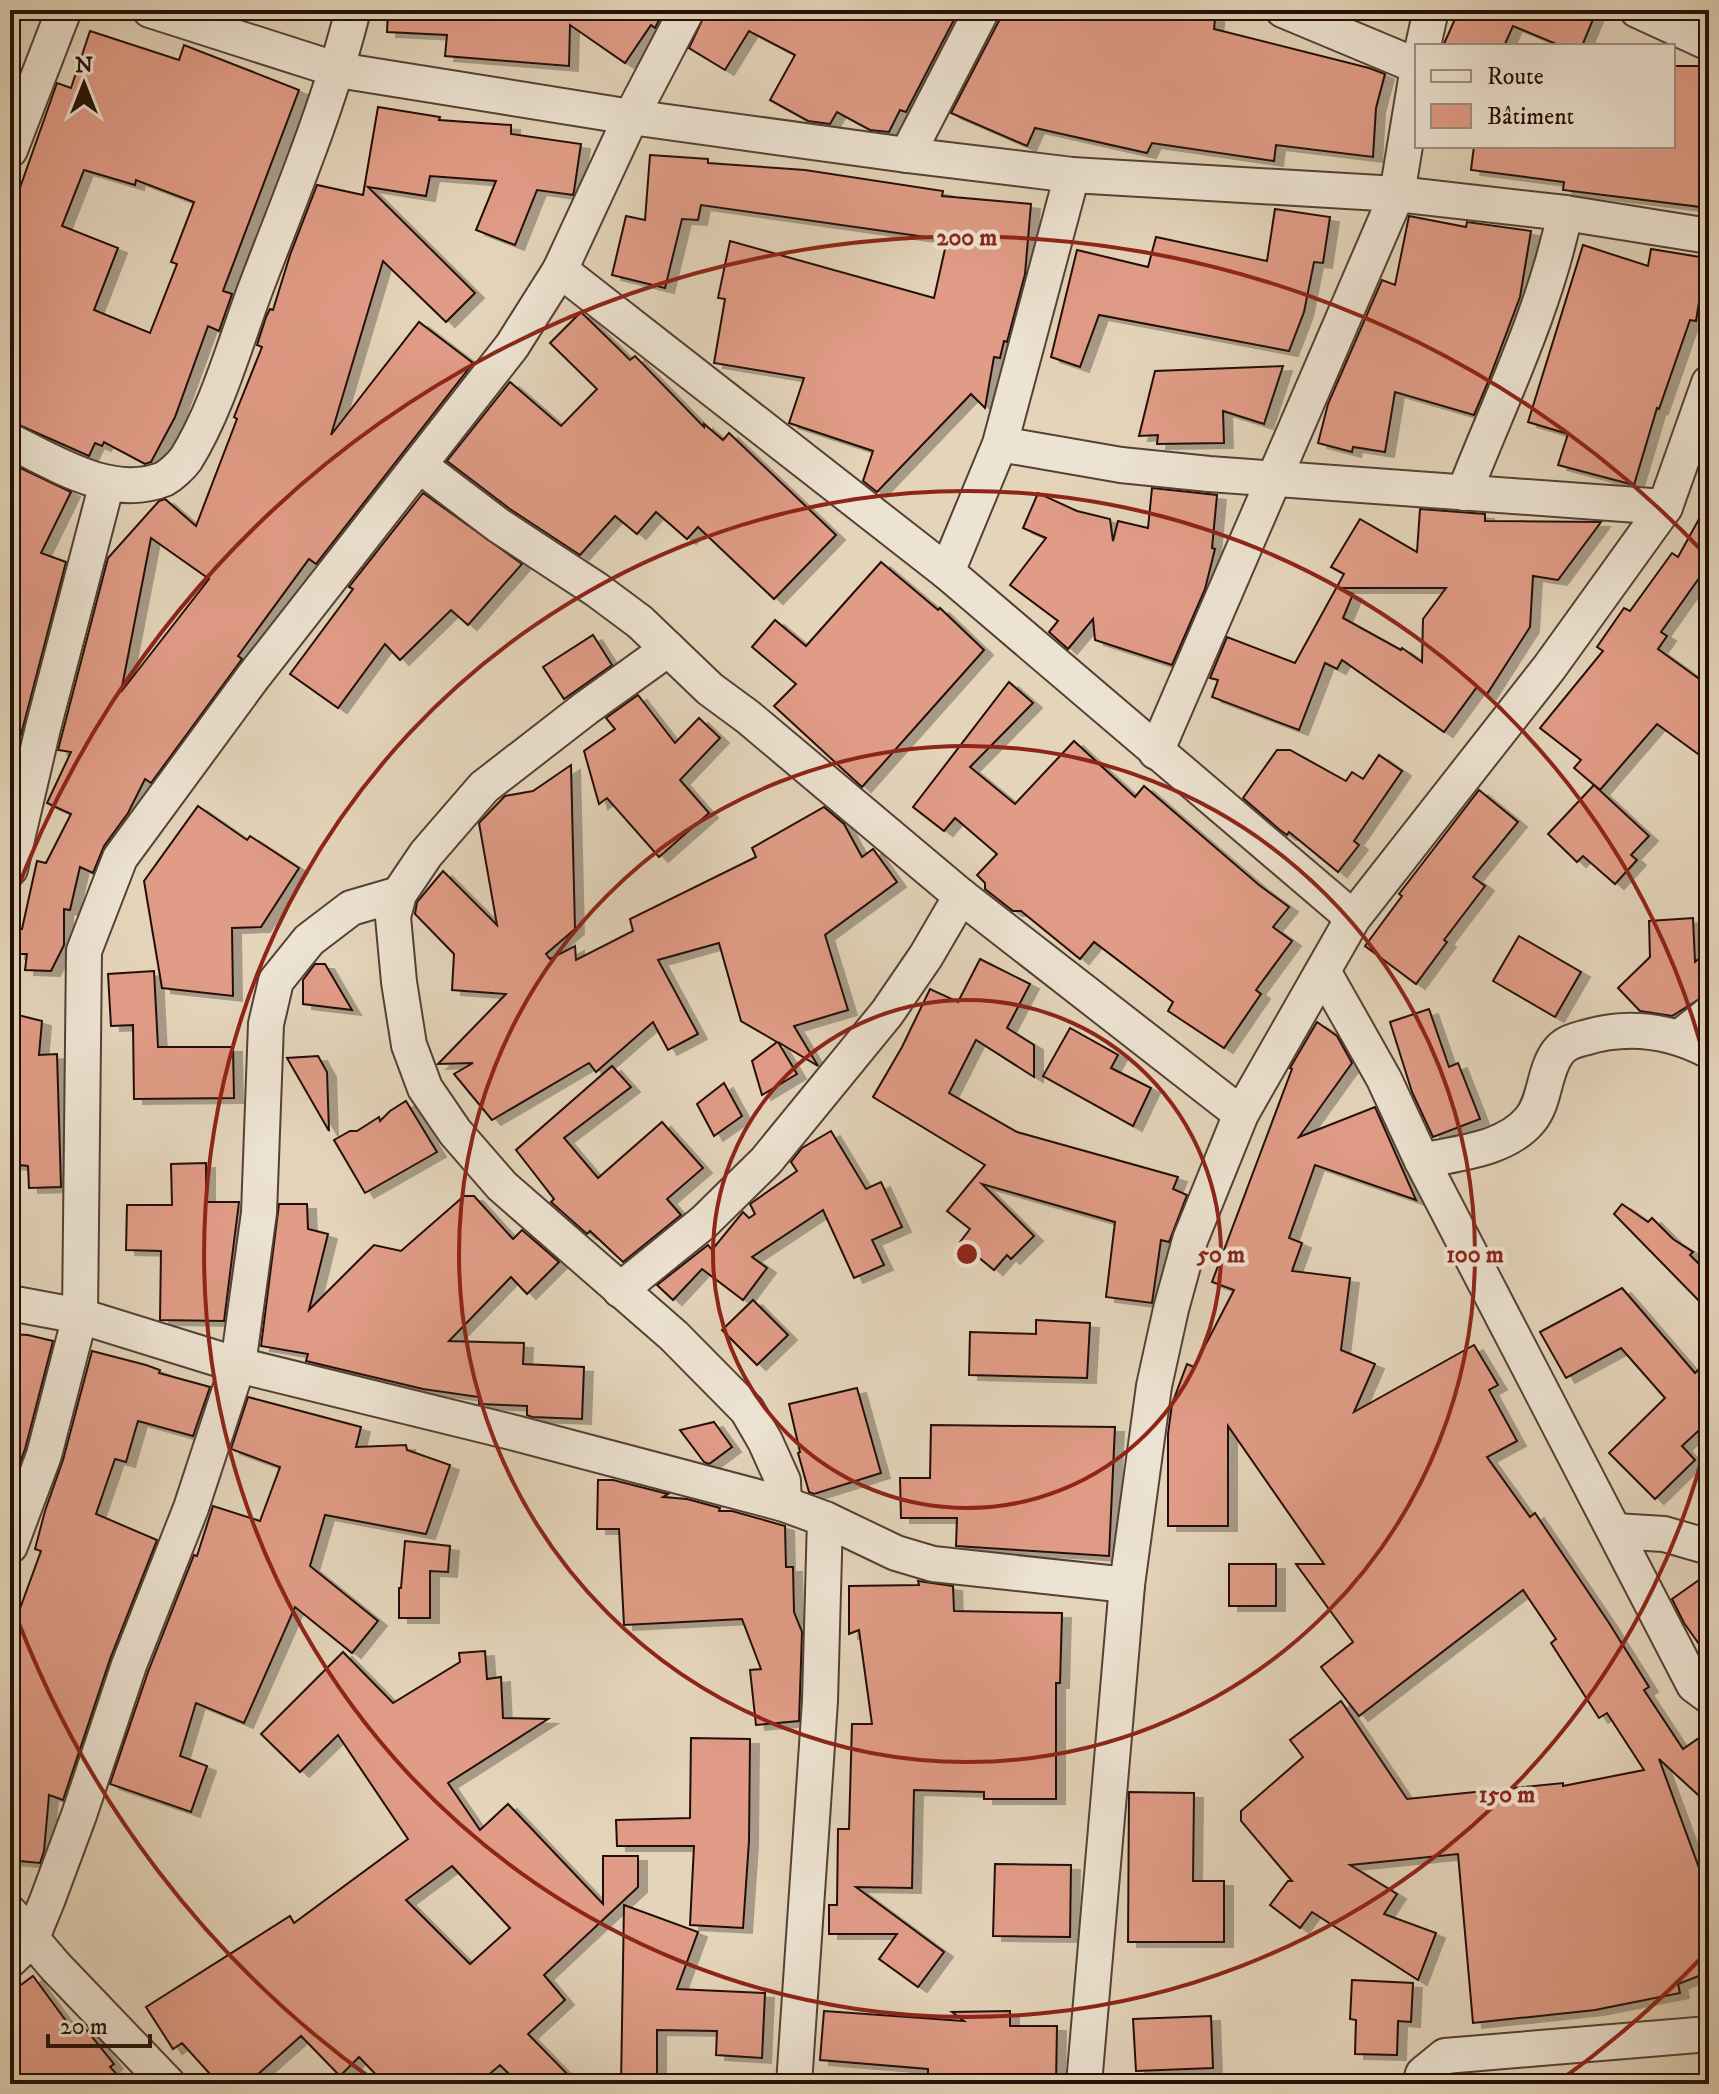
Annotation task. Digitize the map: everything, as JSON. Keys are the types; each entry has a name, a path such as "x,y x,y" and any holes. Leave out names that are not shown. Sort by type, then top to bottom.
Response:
{"street":[{"path":"10,150 64,10"},
{"path":"150,10 338,70 631,117 1072,175 1397,194 1565,213 1709,236"},
{"path":"10,441 50,461 107,483 138,486 167,478 185,461 214,399 338,70 353,10"},
{"path":"10,1546 44,1455 80,1316 84,951 120,858 253,677 512,346 560,270 631,117 687,10"},
{"path":"907,155 982,10"},
{"path":"1283,10 1415,65"},
{"path":"1423,44 1431,10"},
{"path":"1637,10 1709,43"},
{"path":"1156,752 1397,194 1415,85"},
{"path":"947,572 1000,444 1072,175"},
{"path":"1464,493 1537,311 1557,250 1565,213"},
{"path":"560,270 947,572 1353,918"},
{"path":"1084,2084 1127,1585 1154,1386 1190,1240 1241,1114 1353,918 1549,668 1665,507 1709,383"},
{"path":"1000,444 1121,465 1665,507"},
{"path":"419,465 498,525 640,622 710,689 748,717 961,896 1241,1114"},
{"path":"10,869 107,483"},
{"path":"668,649 484,787 426,854 399,894 393,917 399,982 409,1045 425,1088 455,1132 502,1186 674,1336 747,1410 783,1481 784,1504"},
{"path":"21,1950 79,1815 129,1665 191,1508 238,1365 259,1213 266,1024 276,981 309,940 351,908 399,894"},
{"path":"620,1290 693,1231 766,1161 887,1013 926,956 961,896"},
{"path":"1323,971 1384,1079 1422,1161 1694,1685 1709,1696"},
{"path":"1422,1161 1505,1140 1530,1120 1541,1099 1556,1054 1566,1044 1608,1031 1649,1031 1694,1044 1709,1014"},
{"path":"10,1303 80,1316 238,1365 515,1433 784,1504 825,1519 896,1553 933,1564 1127,1585"},
{"path":"794,2084 820,1701 825,1519"},
{"path":"1615,1531 1664,1534 1709,1547"},
{"path":"10,1913 21,1950 168,2084"},
{"path":"1420,2084 1423,2074 1445,2056 1709,2034"}],"building":[{"path":"388,10 664,10 655,28 651,25 625,63 570,25 569,66 445,56 447,35 387,32"},
{"path":"707,10 959,10 906,112 900,110 889,132 870,130 837,112 830,124 808,121 770,100 795,55 749,31 725,70 689,48"},
{"path":"1002,10 1216,10 1214,29 1385,74 1376,108 1373,157 1276,145 1274,161 1152,143 1147,153 1035,128 1027,146 951,113"},
{"path":"1459,10 1578,10 1594,17 1583,44 1556,44 1513,26 1505,44 1444,44"},
{"path":"90,31 179,60 184,45 299,90 223,291 232,294 219,331 208,326 175,417 151,462 145,464 104,442 102,446 95,443 89,456 10,421 10,216 57,83 71,88","holes":["84,170 135,185 136,180 194,202 171,262 177,264 150,333 94,310 118,248 62,226"]},
{"path":"1675,66 1709,66 1709,208 1563,190 1564,182 1471,170 1474,148 1675,148"},
{"path":"378,107 440,117 439,120 511,125 511,134 581,144 573,195 537,190 515,245 476,230 496,181 430,176 426,196 368,187 475,293 446,322 383,261 331,435 419,322 473,363 316,564 309,559 238,656 242,659 151,783 145,779 128,813 104,846 93,873 80,867 70,910 64,909 64,945 51,971 25,970 27,954 16,954 16,929 22,929 37,861 46,863 71,814 47,803 71,752 58,750 108,558 159,501 165,499 196,526 262,347 257,345 266,317 270,309 273,310 317,185 363,195","holes":["151,538 209,579 121,692"]},
{"path":"650,155 805,170 943,191 942,196 1031,204 1025,274 1007,342 1004,341 1000,358 994,357 985,408 971,394 877,492 863,481 873,451 789,423 804,378 714,363 725,299 718,298 730,241 934,298 947,240 701,205 698,220 682,219 665,288 612,275 626,216 645,220"},
{"path":"1275,209 1330,217 1323,263 1314,262 1304,312 1289,351 1099,315 1080,367 1051,357 1077,250 1148,267 1156,237 1267,261"},
{"path":"1409,216 1466,227 1467,222 1531,231 1520,297 1488,382 1474,415 1395,392 1385,452 1353,447 1352,452 1318,443 1328,404 1382,280 1395,285"},
{"path":"1583,245 1648,266 1651,249 1706,258 1696,321 1690,320 1657,408 1634,485 1558,465 1568,434 1528,422"},
{"path":"581,312 630,360 635,356 704,427 704,424 723,440 729,433 836,535 774,599 698,527 687,539 656,512 637,534 615,516 580,555 510,509 447,461 510,382 561,426 597,389 550,343"},
{"path":"1283,366 1264,424 1223,411 1224,443 1157,444 1158,435 1139,436 1155,371"},
{"path":"10,463 71,492 41,553 66,562 18,746 10,745"},
{"path":"1152,488 1217,495 1212,548 1215,549 1205,589 1172,665 1095,640 1093,619 1068,649 1049,632 1058,621 1010,585 1046,538 1023,528 1038,493 1077,511 1110,519 1113,541 1118,521 1148,528"},
{"path":"423,493 522,564 468,625 451,610 400,660 385,644 338,708 290,674 353,589 349,587"},
{"path":"1709,501 1709,564 1661,632 1667,636 1658,649 1709,686 1709,762 1657,724 1600,790 1574,768 1581,760 1540,728 1603,651 1597,647 1624,608 1630,611 1672,553 1678,557"},
{"path":"1420,509 1485,514 1485,521 1601,522 1558,580 1533,576 1530,627 1487,694 1477,687 1444,732 1342,660 1337,669 1325,663 1299,730 1212,697 1218,680 1210,678 1227,637 1295,663 1344,574 1331,567 1360,519 1417,552","holes":["1340,588 1446,588 1423,619 1422,662 1402,648 1343,618 1353,594"]},
{"path":"881,562 938,610 940,608 984,650 862,787 774,706 796,684 752,647 775,620 806,646"},
{"path":"593,635 612,665 564,699 543,667"},
{"path":"1009,682 1033,703 970,767 1015,804 1074,741 1135,797 1144,786 1289,907 1273,927 1292,941 1256,990 1261,994 1224,1048 1168,1011 1173,1002 1094,942 1080,959 1021,911 1013,911 985,889 985,883 977,875 997,854 955,818 944,831 913,807"},
{"path":"638,695 675,743 699,718 720,738 680,780 709,813 659,857 607,798 599,804 584,751 615,729 606,718"},
{"path":"1277,750 1290,750 1346,781 1352,772 1363,779 1379,755 1402,771 1354,841 1359,845 1338,872 1289,832 1287,835 1280,830 1243,798"},
{"path":"571,765 575,929 546,954 550,959 575,946 576,960 633,931 630,919 756,857 752,848 824,807 844,824 862,857 873,849 897,882 825,935 848,1010 794,1026 818,1066 778,1042 797,1074 762,1095 752,1061 777,1042 741,1021 719,943 658,960 698,1034 668,1050 653,1022 596,1072 589,1063 492,1120 454,1074 473,1063 438,1064 506,994 452,990 454,954 415,914 417,902 443,871 497,925 479,823 505,796 533,791"},
{"path":"1594,785 1649,836 1631,855 1637,860 1615,884 1583,856 1577,862 1548,834"},
{"path":"1479,790 1518,822 1473,877 1485,886 1444,940 1447,942 1416,984 1365,946 1402,896 1399,894"},
{"path":"198,806 247,840 250,836 299,868 261,927 232,928 233,996 162,988 144,881"},
{"path":"1693,918 1695,962 1709,950 1709,993 1672,1016 1640,1011 1618,988 1650,957 1649,921"},
{"path":"1519,936 1581,972 1555,1017 1493,981"},
{"path":"980,959 1030,984 1007,1028 1034,1045 1034,1077 976,1040 949,1093 1017,1132 1178,1177 1173,1189 1187,1195 1169,1242 1161,1240 1152,1303 1106,1297 1115,1222 982,1184 1034,1236 1011,1259 1007,1255 994,1270 960,1242 970,1229 947,1211 985,1165 873,1097 930,989 958,1002"},
{"path":"315,964 325,964 352,1010 303,1004 303,980"},
{"path":"154,971 158,1047 233,1047 234,1098 134,1099 133,1025 111,1026 108,974"},
{"path":"1429,1009 1449,1067 1458,1063 1480,1119 1433,1137 1412,1092 1390,1022"},
{"path":"10,1013 42,1021 39,1055 57,1054 61,1187 29,1188 28,1166 10,1164"},
{"path":"1317,1022 1337,1036 1352,1063 1299,1137 1375,1107 1416,1200 1315,1165 1289,1238 1302,1243 1292,1271 1350,1278 1341,1350 1375,1364 1354,1412 1474,1345 1498,1385 1489,1390 1517,1441 1487,1457 1530,1517 1535,1513 1609,1623 1649,1687 1644,1690 1683,1749 1709,1731 1709,1805 1659,1759 1709,1895 1709,1972 1678,1984 1680,1993 1595,2010 1473,2023 1458,1854 1350,1865 1397,1894 1384,1914 1436,1933 1418,1980 1312,1912 1300,1928 1270,1905 1288,1881 1292,1881 1241,1821 1241,1811 1303,1757 1290,1740 1341,1701 1407,1799 1563,1783 1563,1786 1644,1770 1607,1713 1599,1718 1551,1643 1556,1639 1523,1590 1359,1716 1321,1667 1353,1642 1296,1564 1324,1564 1228,1426 1228,1526 1168,1526 1168,1434 1172,1404 1187,1364 1194,1367 1234,1290 1212,1282 1290,1068"},
{"path":"1070,1028 1118,1055 1111,1068 1151,1088 1133,1126 1043,1076"},
{"path":"318,1056 327,1072 329,1131 287,1058"},
{"path":"612,1066 631,1087 564,1138 598,1178 662,1122 703,1168 667,1199 681,1215 623,1262 590,1231 587,1234 551,1202 554,1199 516,1150"},
{"path":"724,1083 742,1116 714,1136 697,1104"},
{"path":"406,1101 437,1152 365,1193 334,1140 350,1131 357,1131 379,1117 380,1121"},
{"path":"831,1131 866,1189 881,1182 902,1227 872,1240 884,1265 854,1278 823,1210 752,1257 767,1268 743,1300 702,1269 673,1300 657,1285 708,1245 712,1250 743,1212 749,1218 755,1214 750,1204 797,1171 791,1162 802,1148"},
{"path":"206,1163 206,1202 239,1202 224,1321 160,1320 161,1251 126,1250 127,1205 172,1205 171,1164"},
{"path":"464,1196 474,1196 513,1239 522,1230 559,1262 527,1294 511,1277 449,1341 524,1343 523,1364 584,1367 582,1419 532,1417 527,1415 527,1406 479,1404 479,1397 423,1389 306,1361 308,1354 261,1346 279,1204 307,1204 308,1229 328,1234 309,1310 374,1245 401,1251"},
{"path":"1622,1204 1648,1222 1652,1218 1673,1239 1693,1252 1690,1255 1709,1274 1709,1311 1614,1214"},
{"path":"1622,1288 1695,1373 1709,1360 1709,1421 1682,1446 1695,1460 1655,1499 1609,1453 1665,1398 1621,1348 1566,1378 1540,1332"},
{"path":"753,1300 788,1335 757,1365 722,1330"},
{"path":"1036,1320 1090,1323 1087,1378 969,1375 970,1332 1036,1334"},
{"path":"10,1334 53,1341 25,1449 14,1479 10,1478"},
{"path":"92,1351 210,1387 193,1436 138,1421 126,1462 115,1459 96,1514 157,1540 110,1659 63,1800 49,1795 40,1863 10,1860 10,1636 41,1551 35,1549"},
{"path":"857,1388 881,1473 814,1494 809,1492 789,1404"},
{"path":"248,1397 361,1427 356,1447 406,1445 407,1450 450,1465 426,1534 325,1515 310,1566 378,1621 352,1653 295,1607 244,1723 196,1703 180,1756 207,1766 191,1812 110,1784 148,1672 194,1555 197,1556 213,1506 260,1521 280,1467 231,1449"},
{"path":"714,1422 732,1447 709,1464 704,1462 680,1430"},
{"path":"931,1425 1115,1427 1109,1556 956,1546 957,1518 901,1518 900,1478 930,1478"},
{"path":"598,1480 613,1480 668,1494 663,1497 687,1499 720,1508 719,1511 732,1511 785,1526 786,1567 793,1567 794,1612 802,1632 799,1721 756,1725 750,1670 761,1669 742,1619 624,1625 619,1529 597,1529"},
{"path":"405,1541 450,1546 448,1572 430,1571 430,1618 399,1618"},
{"path":"1229,1564 1276,1564 1276,1606 1229,1606"},
{"path":"1709,1573 1709,1658 1684,1623 1672,1599"},
{"path":"918,1581 953,1586 954,1611 1062,1613 1060,1683 1056,1683 1056,1799 984,1799 984,1792 914,1790 912,1888 856,1887 944,1952 918,1987 879,1959 897,1934 829,1934 829,1905 837,1905 838,1829 849,1829 852,1724 872,1724 859,1630 849,1634 849,1586 919,1585"},
{"path":"485,1651 487,1679 501,1677 503,1718 548,1719 448,1783 480,1830 508,1804 603,1904 603,1856 638,1856 638,1887 544,1975 565,2000 528,2034 577,2084 519,2084 500,2065 478,2084 385,2084 359,2057 340,2076 301,2036 247,2084 219,2084 182,2043 173,2049 146,2007 290,1916 294,1923 408,1839 338,1735 300,1772 261,1734 343,1652 393,1703 460,1662 459,1653","holes":["452,1866 510,1928 470,1964 406,1900"]},
{"path":"691,1738 750,1739 749,1841 743,1928 690,1925 694,1846 617,1846 616,1820 690,1818"},
{"path":"1129,1792 1194,1793 1193,1881 1224,1881 1224,1942 1128,1942"},
{"path":"995,1864 1071,1865 1070,1937 993,1936"},
{"path":"624,1905 698,1932 677,1989 765,1993 762,2058 716,2055 717,2031 657,2030 657,2084 621,2084"},
{"path":"33,1976 72,2029 81,2023 114,2064 110,2067 126,2084 10,2084 10,1993"},
{"path":"1352,1980 1413,1983 1411,2022 1398,2021 1397,2055 1355,2054 1356,2020 1350,2019"},
{"path":"824,2011 964,2021 952,2012 1010,2011 1010,2026 1057,2026 1056,2084 928,2084 928,2069 820,2060"},
{"path":"1211,2016 1213,2068 1136,2071 1133,2019"}]}
